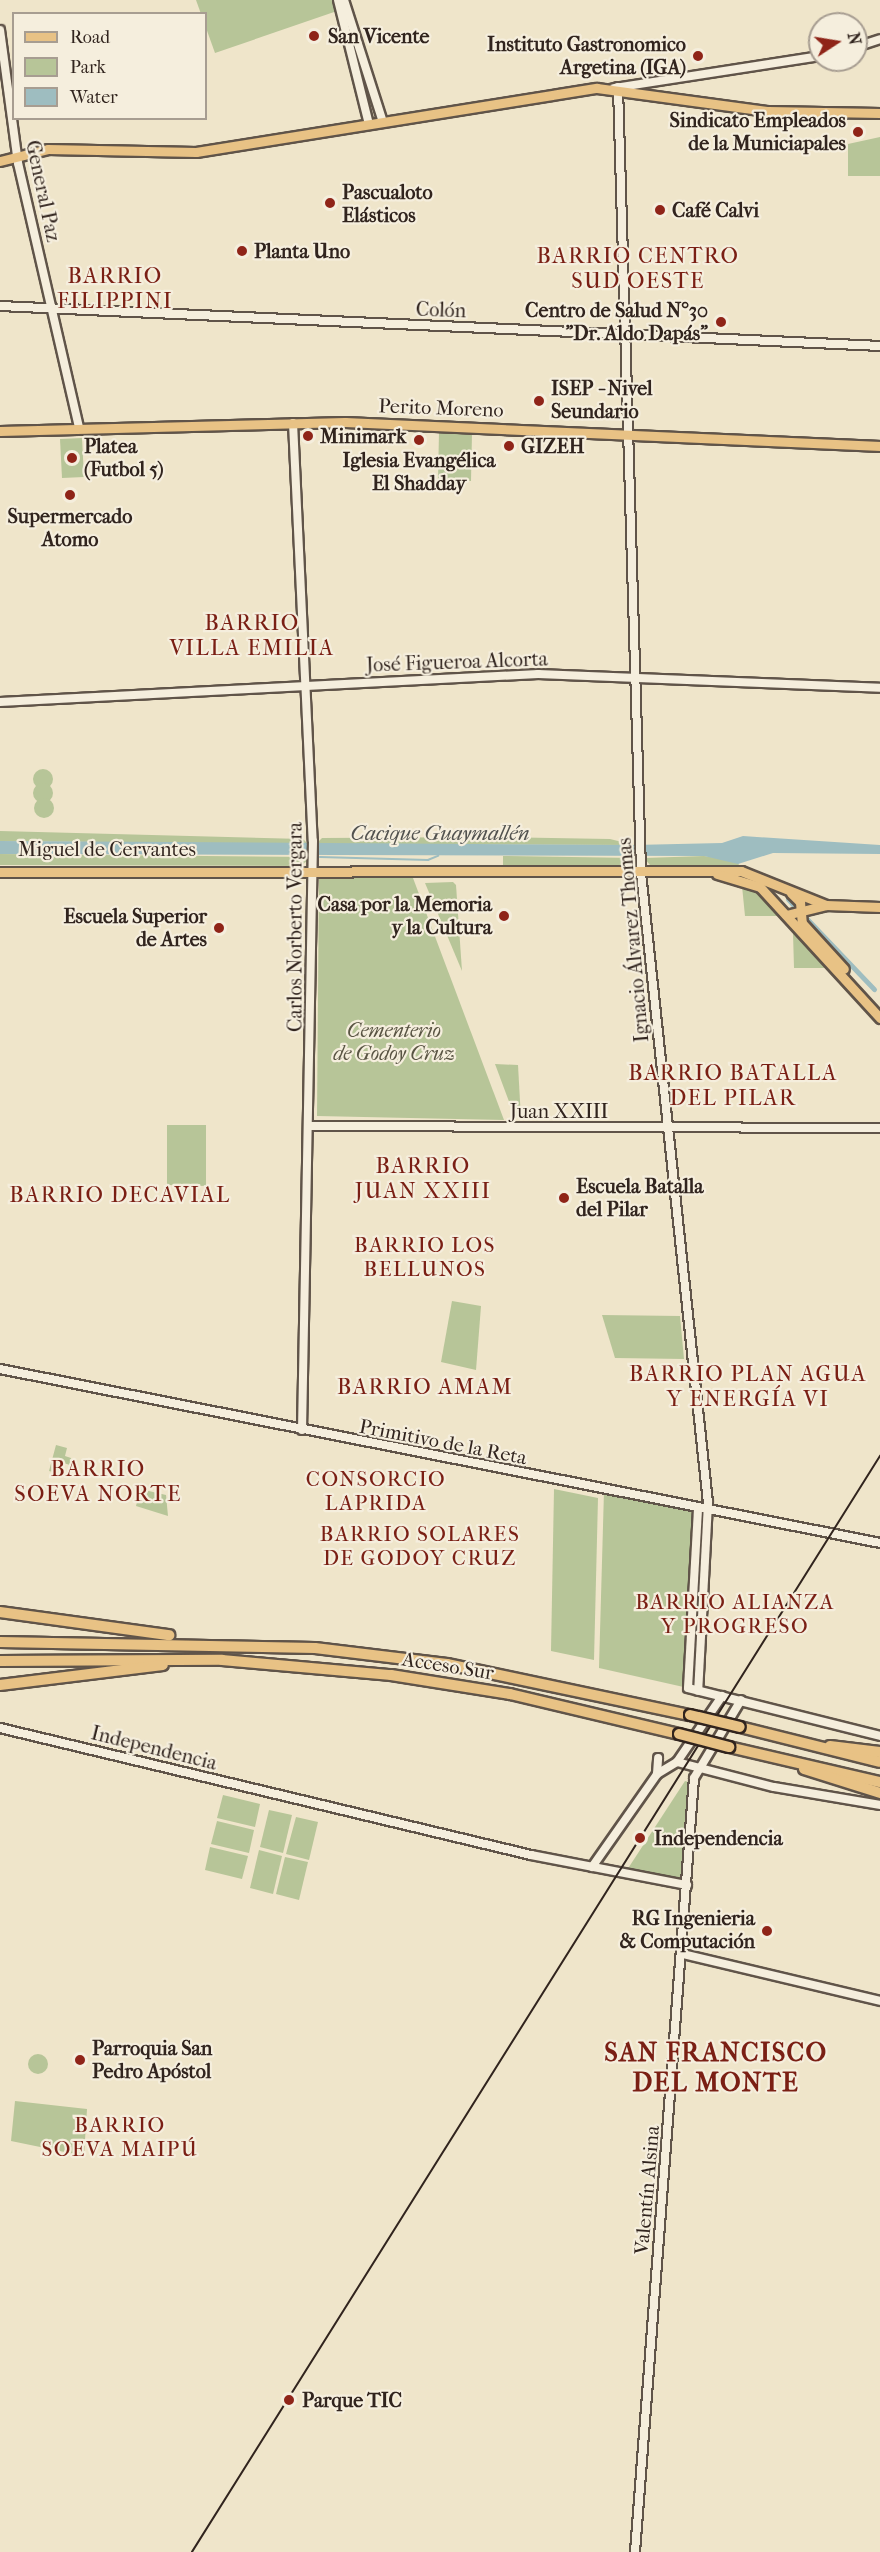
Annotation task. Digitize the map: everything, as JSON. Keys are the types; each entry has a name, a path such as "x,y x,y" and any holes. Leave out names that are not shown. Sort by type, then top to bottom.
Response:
{"highway":[{"path":"0,1612 315,1648"},
{"name":"Acceso Sur","path":"0,1642 315,1648 447,1664 690,1715 880,1762"},
{"name":"Acceso Sur","path":"0,1661 222,1660 430,1681 679,1734 880,1782"},
{"path":"0,1685 176,1665 430,1681"},
{"path":"804,1744 880,1752"},
{"path":"779,1758 880,1793"}],"main road":[{"path":"0,161 16,155 52,149 190,153 618,88 768,111 880,112"},
{"name":"Perito Moreno","path":"0,431 293,423 880,446"},
{"name":"Miguel de Cervantes","path":"0,870 214,869 717,874 762,876 776,882 799,903"},
{"name":"Miguel de Cervantes","path":"717,874 754,882 880,1018"},
{"path":"826,905 799,903 784,913 783,899 799,903 880,907"},
{"path":"799,903 802,923 880,1009"}],"street":[{"path":"338,0 369,124"},
{"path":"344,0 383,122"},
{"name":"General Paz","path":"0,30 16,155 80,428"},
{"path":"618,88 808,58"},
{"name":"Ignacio Álvarez Thomas","path":"618,88 640,858 708,1511"},
{"name":"Colón","path":"0,306 880,346"},
{"name":"Carlos Norberto Vergara","path":"293,423 313,844 310,1125 302,1431"},
{"name":"José Figueroa Alcorta","path":"0,702 538,674 880,688"},
{"name":"Juan XXIII","path":"310,1125 880,1128"},
{"name":"Primitivo de la Reta","path":"0,1369 302,1431 880,1543"},
{"path":"698,1509 688,1688 880,1736"},
{"path":"708,1511 699,1691 710,1707"},
{"path":"592,1868 607,1852 657,1774 677,1762 710,1707 722,1696"},
{"name":"Valentín Alsina","path":"635,2552 697,1770 741,1700"},
{"name":"Independencia","path":"0,1728 592,1868 687,1886"},
{"path":"657,1774 658,1758"},
{"path":"677,1762 697,1770 880,1804"},
{"path":"607,1852 608,1870"},
{"path":"682,1954 880,2001"}],"green space":[{"path":"196,0 335,0 337,11 215,53 207,31 207,12 200,12"},
{"path":"880,137 880,176 848,176 848,144"},
{"path":"439,432 472,433 471,481 438,481"},
{"name":"Platea (Futbol 5)","path":"82,438 84,477 62,478 60,439"},
{"path":"39,769 47,769 53,775 53,783 47,789 39,789 33,783 33,775"},
{"path":"39,783 47,783 53,789 53,797 47,803 39,803 33,797 33,789"},
{"path":"40,798 48,798 54,804 54,812 48,818 40,818 34,812 34,804"},
{"path":"0,831 303,839 308,844 0,841"},
{"path":"322,838 610,839 634,845 316,844"},
{"path":"0,854 308,857 308,860 301,866 0,865"},
{"path":"503,856 635,858 625,868 561,868 503,867"},
{"path":"704,856 738,861 739,866 650,865 644,858"},
{"name":"Cementerio de Godoy Cruz","path":"319,878 413,878 504,1120 317,1116"},
{"path":"453,882 456,885 462,971 425,883"},
{"path":"742,886 753,888 779,916 745,916"},
{"path":"793,933 824,966 826,968 794,968"},
{"path":"495,1064 518,1065 521,1119 514,1115"},
{"path":"167,1125 206,1125 206,1186 167,1185"},
{"path":"452,1301 481,1306 476,1370 441,1362"},
{"path":"602,1315 680,1316 684,1359 615,1358"},
{"path":"56,1445 67,1448 65,1456 71,1458 70,1465 60,1462 57,1473 49,1471"},
{"path":"140,1489 166,1495 168,1516 136,1506"},
{"path":"554,1489 598,1498 594,1660 551,1651"},
{"path":"604,1491 698,1509 688,1688 599,1668"},
{"path":"685,1781 689,1782 682,1880 627,1870"},
{"path":"223,1795 260,1804 255,1827 217,1818"},
{"path":"269,1810 292,1815 283,1853 260,1847"},
{"path":"296,1817 318,1822 309,1860 286,1854"},
{"path":"217,1821 254,1830 249,1853 211,1844"},
{"path":"210,1847 248,1856 242,1879 205,1870"},
{"path":"259,1850 282,1856 273,1894 250,1888"},
{"path":"285,1857 308,1862 299,1900 276,1894"},
{"path":"34,2054 42,2054 48,2060 48,2068 42,2074 34,2074 28,2068 28,2060"},
{"path":"15,2101 87,2109 84,2156 11,2141"}],"water":[{"path":"743,836 880,845 880,854 773,853 738,864 704,856 0,854 0,841 634,845 722,843"}],"waterway":[{"name":"Cacique Guaymallén","path":"320,857 428,860 438,856"},
{"path":"788,899 796,908"},
{"path":"807,919 874,989"}],"tram line":[{"path":"192,2552 880,1456"}],"place":[{"name":"San Vicente","path":"314,36"},
{"name":"Instituto Gastronomico Argetina (IGA)","path":"698,56"},
{"name":"Sindicato Empleados de la Municiapales","path":"858,132"},
{"name":"Pascualoto Elásticos","path":"330,203"},
{"name":"Café Calvi","path":"660,210"},
{"name":"Planta Uno","path":"242,251"},
{"name":"Centro de Salud N°30 \"Dr. Aldo Dapás\"","path":"721,322"},
{"name":"ISEP - Nivel Seundario","path":"539,401"},
{"name":"Minimark","path":"308,436"},
{"name":"Iglesia Evangélica El Shadday","path":"419,440"},
{"name":"GIZEH","path":"509,446"},
{"name":"Platea (Futbol 5)","path":"72,458"},
{"name":"Supermercado Atomo","path":"70,495"},
{"name":"Casa por la Memoria y la Cultura","path":"504,916"},
{"name":"Escuela Superior de Artes","path":"219,928"},
{"name":"Escuela Batalla del Pilar","path":"564,1198"},
{"name":"Independencia","path":"640,1838"},
{"name":"RG Ingenieria & Computación","path":"767,1931"},
{"name":"Parroquia San Pedro Apóstol","path":"80,2060"},
{"name":"Parque TIC","path":"289,2400"}],"district":[{"name":"BARRIO CENTRO SUD OESTE","path":"638,268"},
{"name":"BARRIO FILIPPINI","path":"115,288"},
{"name":"BARRIO VILLA EMILIA","path":"252,636"},
{"name":"BARRIO BATALLA DEL PILAR","path":"733,1086"},
{"name":"BARRIO JUAN XXIII","path":"423,1178"},
{"name":"BARRIO DECAVIAL","path":"120,1196"},
{"name":"BARRIO LOS BELLUNOS","path":"425,1257"},
{"name":"BARRIO PLAN AGUA Y ENERGÍA VI","path":"748,1386"},
{"name":"BARRIO AMAM","path":"425,1388"},
{"name":"BARRIO SOEVA NORTE","path":"98,1482"},
{"name":"CONSORCIO LAPRIDA","path":"376,1491"},
{"name":"BARRIO SOLARES DE GODOY CRUZ","path":"420,1546"},
{"name":"BARRIO ALIANZA Y PROGRESO","path":"735,1614"},
{"name":"SAN FRANCISCO DEL MONTE","path":"716,2068"},
{"name":"BARRIO SOEVA MAIPÚ","path":"120,2137"}]}
